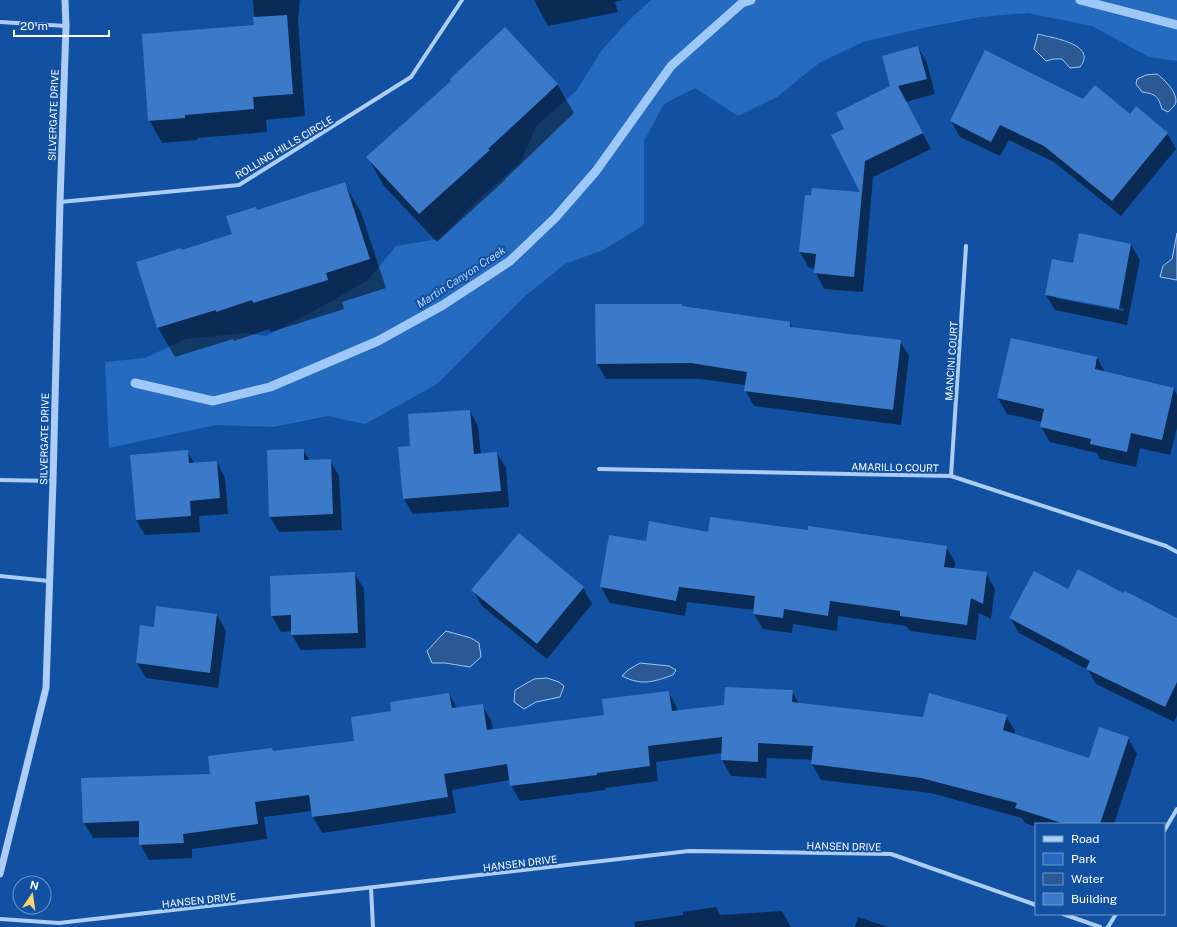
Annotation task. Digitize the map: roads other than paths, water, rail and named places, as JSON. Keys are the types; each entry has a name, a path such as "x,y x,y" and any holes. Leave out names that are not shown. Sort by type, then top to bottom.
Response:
{"street":[{"name":"SILVERGATE DRIVE","path":"0,874 46,688 66,26 65,0"},
{"name":"ROLLING HILLS CIRCLE","path":"60,202 239,185 411,78 462,0"},
{"path":"0,22 66,26"},
{"name":"MANCINI COURT","path":"951,476 966,246"},
{"name":"AMARILLO COURT","path":"599,469 951,476 1166,546 1177,552"},
{"path":"0,480 53,481"},
{"path":"0,576 49,581"},
{"path":"1165,829 1177,809"},
{"name":"HANSEN DRIVE","path":"0,919 59,923 689,851 891,854 1035,905"},
{"path":"371,888 373,927"},
{"path":"1065,915 1100,927"},
{"path":"1108,927 1115,915"}],"water":[{"path":"1038,34 1071,43 1078,48 1083,53 1084,59 1080,67 1070,68 1062,59 1046,61 1034,49"},
{"path":"1157,74 1170,86 1176,98 1175,105 1168,112 1162,109 1156,96 1142,92 1136,84 1137,79 1146,75"},
{"path":"1177,233 1177,280 1160,277 1163,266 1172,259"},
{"path":"446,631 471,638 479,643 481,657 470,667 445,663 432,663 427,651"},
{"path":"640,663 669,666 676,670 673,675 648,682 636,681 622,676 628,670"},
{"path":"547,678 559,682 564,686 560,697 536,702 524,709 514,702 515,690 534,679"}],"waterway":[{"name":"Martin Canyon Creek","path":"135,383 213,401 270,387 378,341 443,305 510,261 555,218 596,171 671,66 742,3 751,0"},
{"name":"Martin Canyon Creek","path":"1080,0 1177,25"}]}
